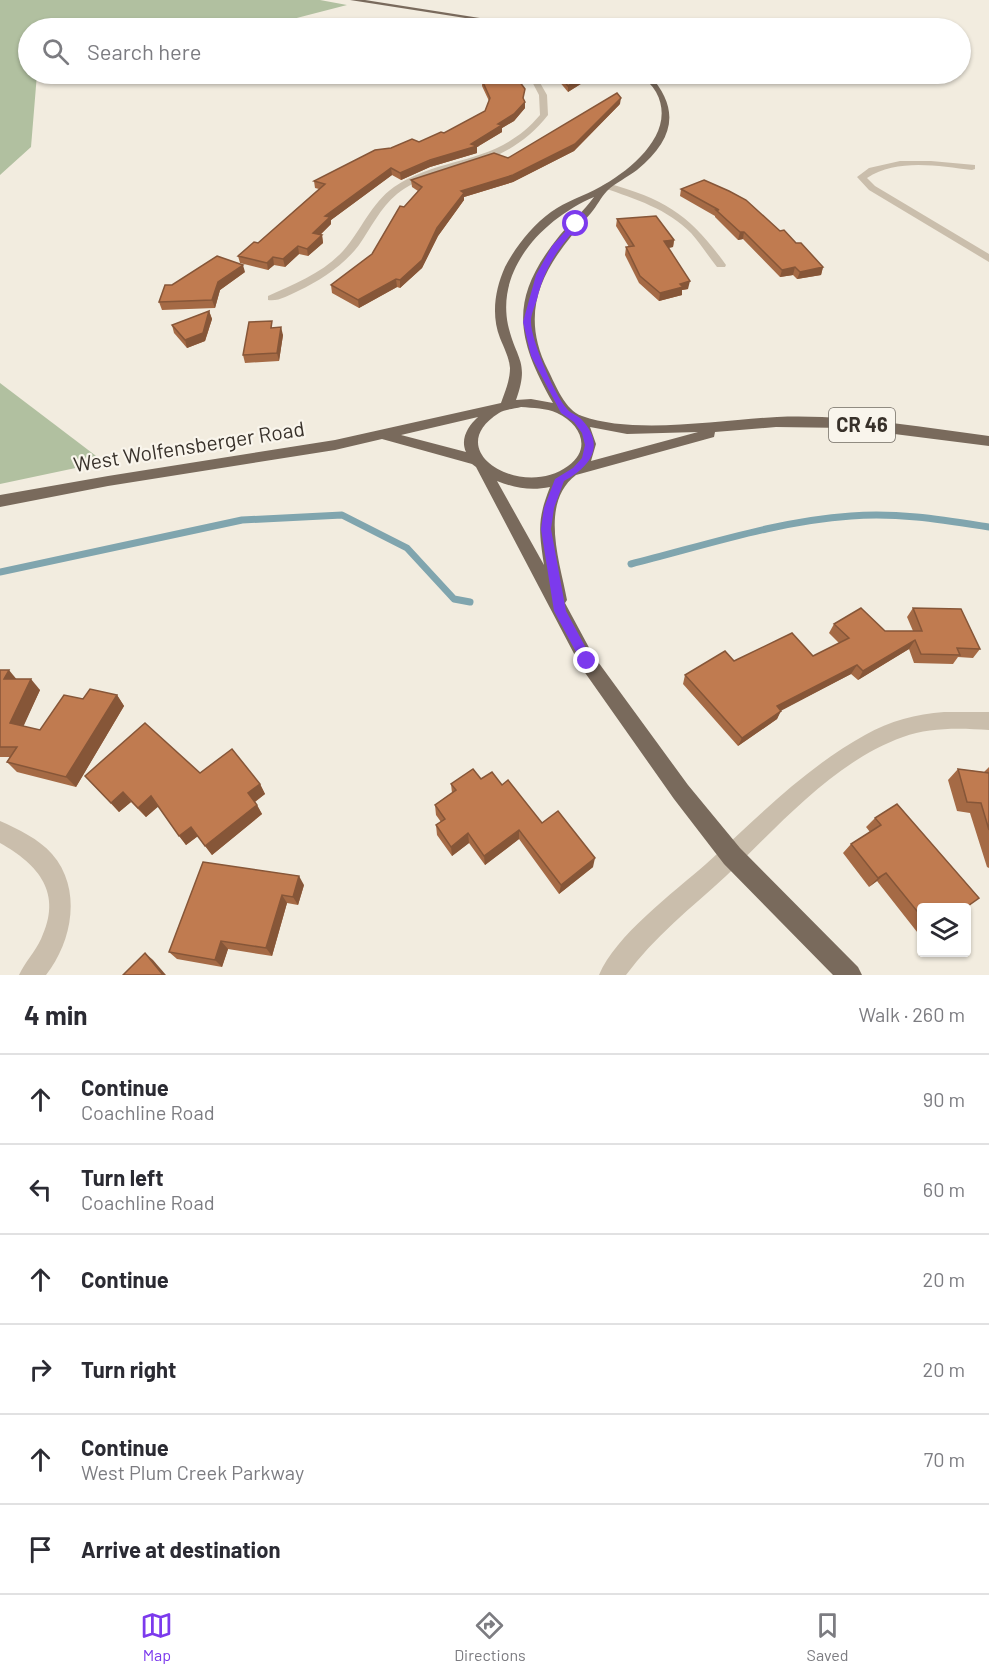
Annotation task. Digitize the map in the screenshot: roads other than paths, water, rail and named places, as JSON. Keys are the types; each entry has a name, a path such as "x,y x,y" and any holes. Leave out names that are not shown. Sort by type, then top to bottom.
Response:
{"main road":[{"path":"352,0 473,18"},
{"path":"500,408 515,379 516,366 500,319 500,303 513,263 529,238 551,216 581,197 605,188 644,159 657,143 666,118 659,91 653,84"},
{"path":"564,411 535,356 527,322 529,307 546,261 565,235 596,204 605,188"},
{"path":"576,470 586,459 590,445 587,432 578,420 564,411 536,403 500,408 477,424 472,432 471,451 587,661 681,792 732,856 850,975"},
{"name":"West Wolfensberger Road","path":"0,501 384,435 500,408"},
{"path":"578,420 627,429 734,427"},
{"name":"CR 46","path":"734,427 776,422 847,423 989,441"},
{"path":"479,464 505,480 533,484 560,479 576,470 734,427"},
{"name":"West Wolfensberger Road","path":"384,435 479,464"},
{"path":"560,479 549,508 546,529 560,611"}],"street":[{"path":"272,298 317,277 334,265 347,253 375,209 395,190 424,176 482,158 526,135 544,115 543,95 537,84"},
{"path":"972,166 912,163 883,168 862,177 872,188 989,259"},
{"path":"605,188 649,201 675,214 693,228 721,265"},
{"path":"611,975 636,943 823,774 850,753 901,728 931,722 989,721"},
{"path":"0,832 21,843 45,862 58,886 62,910 54,939 31,975"}],"waterway":[{"path":"0,572 242,520 342,515 407,548 454,599 470,602"},
{"path":"631,564 740,535 796,523 851,516 903,516 989,527"}]}
